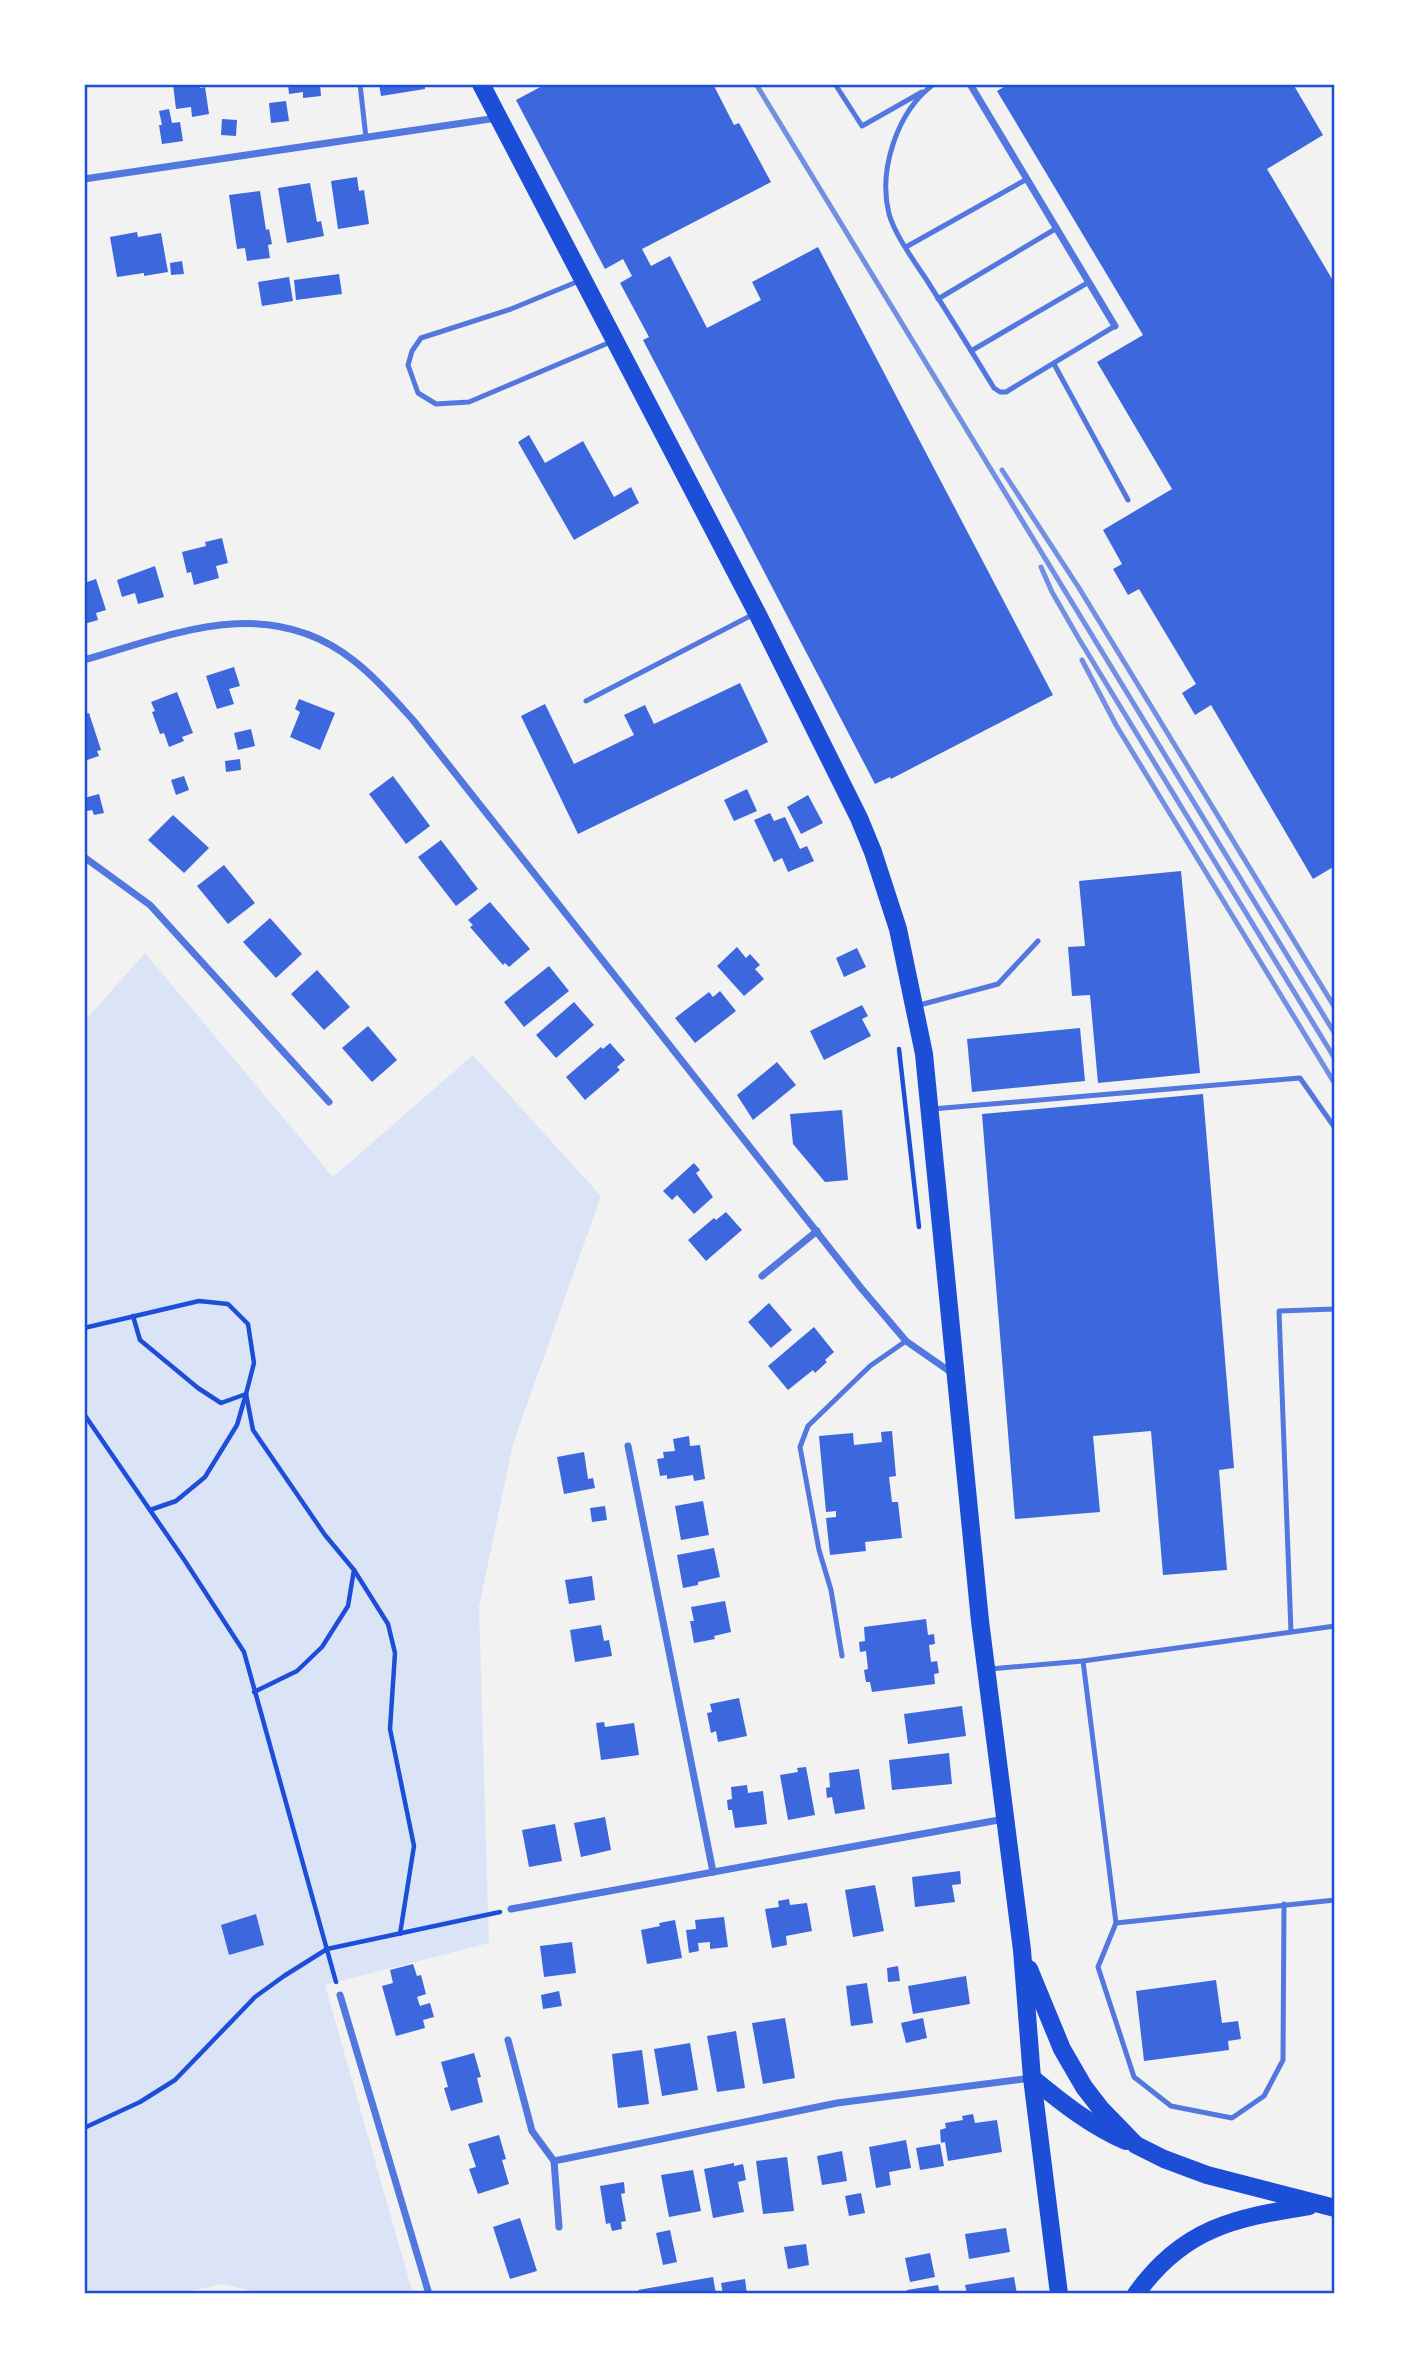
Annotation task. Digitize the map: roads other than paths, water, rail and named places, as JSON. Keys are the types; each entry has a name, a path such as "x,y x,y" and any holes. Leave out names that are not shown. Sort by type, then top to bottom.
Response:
{"main road":[{"path":"481,84 757,613 859,818 898,929 925,1054 986,1670 1022,1950 1032,2078 1059,2294"},
{"path":"1022,1950 1062,2049 1101,2109 1136,2145"},
{"path":"1032,2078 1066,2105 1109,2133 1136,2145 1207,2175 1327,2206"},
{"path":"1136,2294 1147,2278 1172,2253 1201,2233 1263,2213 1327,2206"}],"street":[{"path":"970,84 1115,326"},
{"path":"84,179 498,118"},
{"path":"84,660 183,630 229,622 279,625 320,640 351,658 374,678 413,720 906,1341 956,1376"},
{"path":"84,858 150,905 328,1102"},
{"path":"762,1276 817,1231"},
{"path":"628,1446 713,1872"},
{"path":"511,1909 1005,1818"},
{"path":"340,1995 429,2294"},
{"path":"508,2040 532,2131 554,2161 559,2227"},
{"path":"554,2161 836,2103 1032,2078"}],"lane":[{"path":"360,84 366,138"},
{"path":"835,84 862,126 928,89"},
{"path":"934,84 910,109 894,138 886,180 890,215 906,247 994,388 1006,392 1115,326"},
{"path":"906,247 1027,179"},
{"path":"938,299 1056,228"},
{"path":"582,280 511,309 421,338 412,351 408,365 418,393 436,404 468,401 614,340"},
{"path":"971,351 1088,282"},
{"path":"1054,364 1128,500"},
{"path":"586,701 757,613"},
{"path":"915,1007 998,984 1038,941"},
{"path":"930,1109 1300,1077 1335,1128"},
{"path":"1291,1632 1279,1311 1335,1309"},
{"path":"842,1656 831,1590 818,1550 800,1447 807,1426 870,1366 906,1341"},
{"path":"986,1670 1083,1661 1335,1626"},
{"path":"1083,1661 1116,1923 1098,1967 1134,2077 1171,2106 1232,2118 1264,2095 1283,2060 1284,1904"},
{"path":"1116,1923 1335,1900"}],"railway":[{"path":"756,84 1335,1034"},
{"path":"1002,470 1079,588 1335,1008"},
{"path":"1041,567 1079,639 1335,1059"},
{"path":"1082,660 1116,725 1335,1084"}]}
